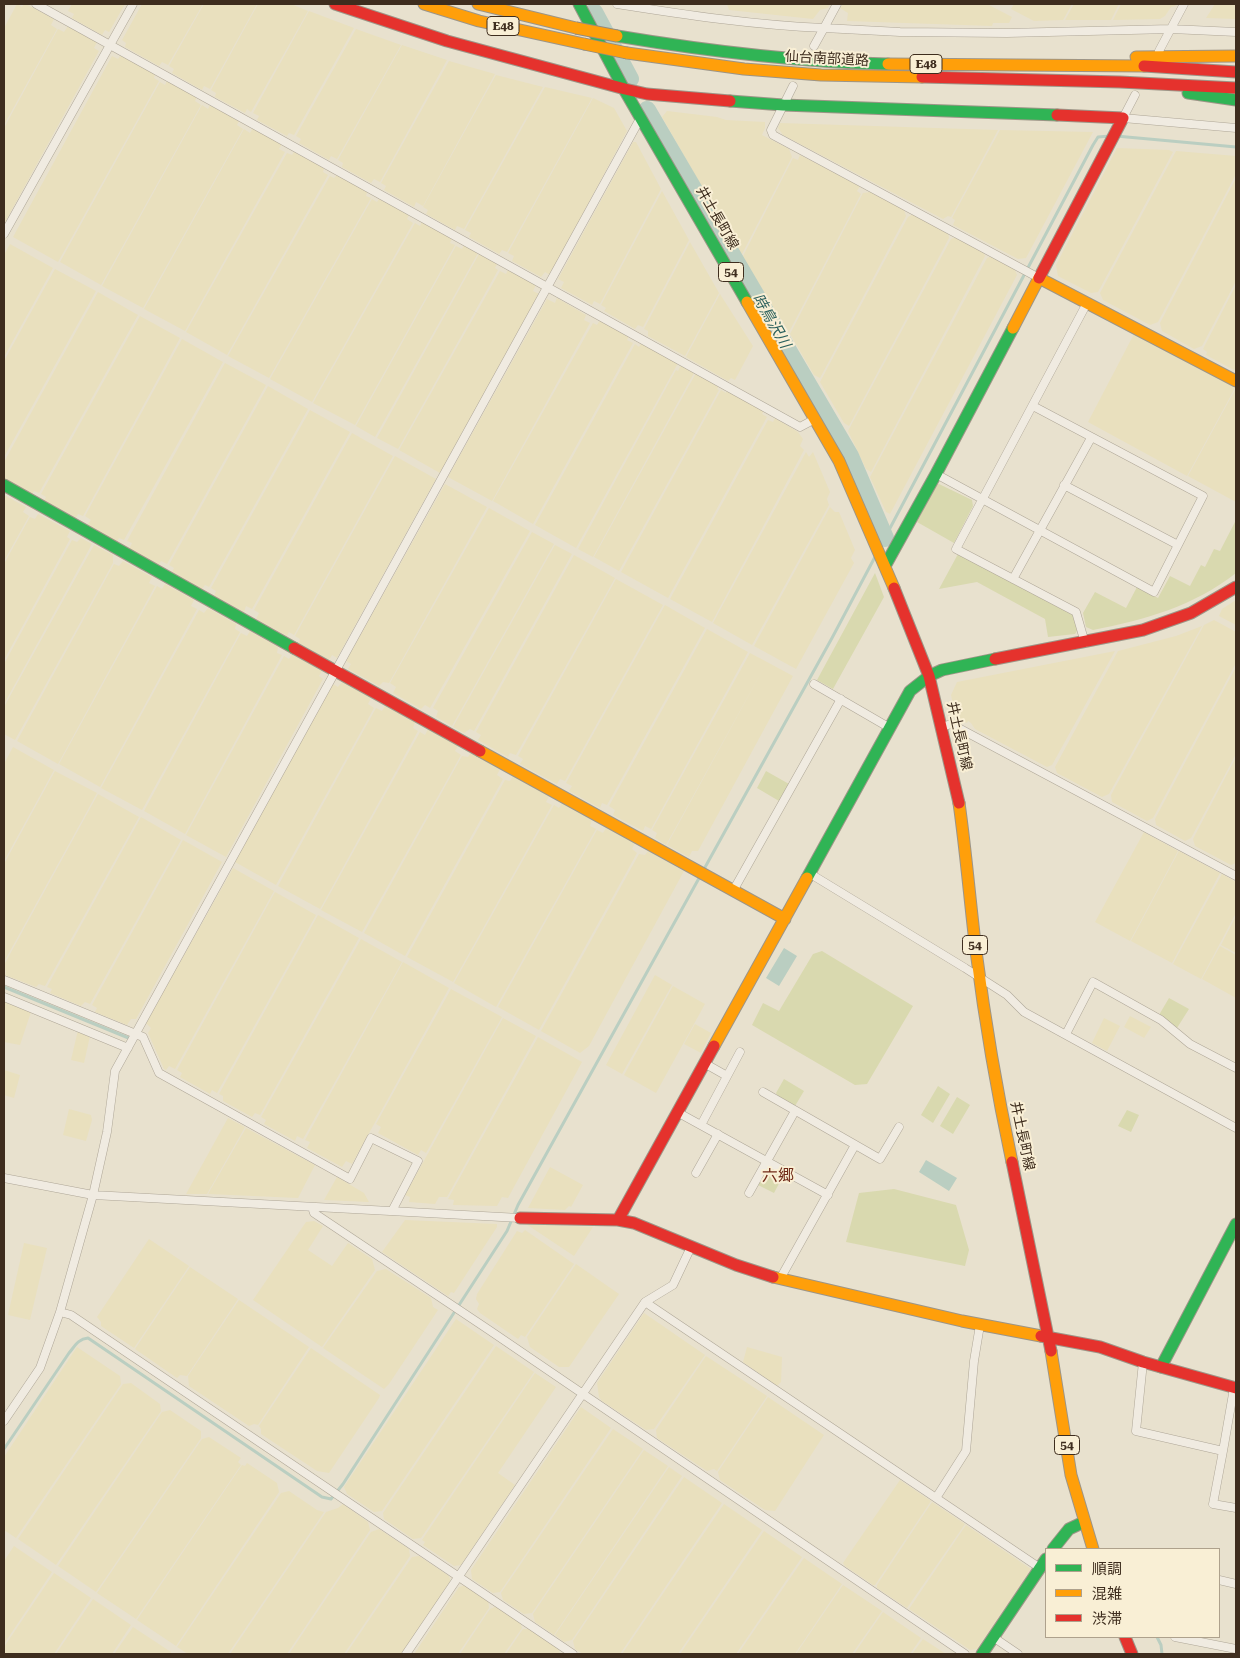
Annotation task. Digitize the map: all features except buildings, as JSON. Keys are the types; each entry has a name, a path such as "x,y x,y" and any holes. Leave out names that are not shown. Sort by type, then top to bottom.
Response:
{"main road":[{"path":"335,4 398,27 588,79 625,91 783,105 1123,118 1036,276 936,474 883,563"},
{"name":"仙台南部道路","path":"424,4 479,21 627,53 744,69 821,75 1120,82 1236,88"},
{"name":"仙台南部道路","path":"478,4 617,36 685,48 747,55 902,64 1129,66 1236,72"},
{"name":"井土長町線","path":"579,4 625,91 839,460 929,676 957,790 967,857 980,978 999,1103 1049,1338 1071,1474 1093,1548"},
{"path":"1003,64 1128,57 1236,56"},
{"path":"1120,82 1236,100"},
{"path":"1036,276 1236,381"},
{"path":"4,485 334,671 785,919"},
{"path":"618,1220 910,691 929,676 953,667 1086,643 1143,630 1191,613 1236,587"},
{"path":"520,1218 618,1220 634,1223 736,1265 780,1279 980,1325 1100,1347 1143,1362 1235,1388"},
{"path":"1161,1367 1236,1224"},
{"path":"1054,1548 1064,1532 1072,1526 1084,1522"},
{"path":"982,1654 1043,1564"},
{"path":"1125,1638 1132,1654"}],"street":[{"path":"36,4 800,427 816,419"},
{"path":"4,234 133,4"},
{"path":"617,4 777,26 900,32 1006,33 1170,29 1236,32"},
{"path":"814,46 837,4"},
{"path":"1159,51 1184,4"},
{"path":"793,86 771,130 773,135 1036,276"},
{"path":"1135,95 1123,118 1236,128"},
{"path":"4,1421 40,1368 60,1312 94,1195 107,1132 115,1071 640,117"},
{"path":"1086,643 1076,612 956,549 1087,303"},
{"path":"936,474 1154,592 1203,496 1033,406"},
{"path":"1013,579 1092,438"},
{"path":"1064,485 1178,545"},
{"path":"814,684 890,728"},
{"path":"733,891 841,699"},
{"path":"942,727 951,724 1236,876"},
{"path":"809,873 1007,995 1024,1012 1236,1128"},
{"path":"4,980 131,1041"},
{"path":"1066,1034 1093,982 1161,1020 1190,1044 1236,1068"},
{"path":"4,997 131,1041 143,1037 160,1073 350,1179 371,1138 418,1161 392,1211"},
{"path":"701,1125 740,1052"},
{"path":"704,1064 727,1076"},
{"path":"762,1092 880,1159 898,1127"},
{"path":"749,1193 795,1111"},
{"path":"677,1112 828,1195"},
{"path":"696,1173 718,1134"},
{"path":"780,1279 855,1145"},
{"path":"4,1178 94,1195 520,1218"},
{"path":"312,1207 314,1213 965,1654"},
{"path":"406,1654 645,1302 673,1286 691,1247"},
{"path":"645,1302 843,1437 936,1498 1043,1564"},
{"path":"60,1312 72,1315 573,1654"},
{"path":"936,1498 966,1451 974,1361 980,1325"},
{"path":"1143,1362 1136,1431 1223,1451"},
{"path":"1235,1388 1213,1504 1236,1508"},
{"path":"1220,1580 1236,1584"},
{"path":"993,1637 1018,1654"},
{"path":"1184,1638 1236,1649"}],"shaded area":[{"path":"17,4 22,7 26,4 54,19 51,25 57,29 4,125 4,28"},
{"path":"72,4 125,4 109,32 105,30 102,35 72,18 74,14 68,11"},
{"path":"142,4 203,4 168,65 162,62 159,66 125,47 126,43 122,40"},
{"path":"204,4 257,4 210,89 204,86 202,90 172,73 174,69 169,66"},
{"path":"258,4 291,4 308,11 251,112 247,109 245,113 215,97 216,93 211,90"},
{"path":"727,4 830,4 828,8 820,10 813,19 729,10"},
{"path":"843,4 987,4 1012,17 1009,23 993,23 992,26 847,21 848,13 840,8"},
{"path":"1014,4 1072,4 1063,20 1034,21 1011,9"},
{"path":"1074,4 1119,4 1111,20 1065,20"},
{"path":"1121,4 1176,4 1160,19 1113,20"},
{"path":"1215,4 1236,4 1236,19 1206,18"},
{"path":"309,11 354,28 294,135 289,133 287,136 257,120 259,116 253,113"},
{"path":"68,26 97,42 94,48 99,51 4,224 4,128 58,29 64,32"},
{"path":"356,29 401,45 337,159 331,156 329,160 299,143 301,139 296,136"},
{"path":"402,45 447,60 380,182 374,179 371,183 342,167 343,163 338,160"},
{"path":"121,55 155,74 154,78 159,81 58,262 13,237 112,56 118,59"},
{"path":"449,61 495,74 423,206 416,202 414,207 384,190 386,186 381,183"},
{"path":"496,75 543,87 464,229 457,226 455,230 426,214 428,210 423,207"},
{"path":"167,81 197,97 195,101 201,105 101,285 60,262 160,82 165,85"},
{"path":"545,87 592,98 507,252 502,250 499,254 469,237 471,233 465,230"},
{"path":"593,98 614,108 627,131 550,275 545,272 541,277 512,261 514,256 508,253"},
{"path":"202,105 208,109 210,105 239,121 237,125 243,129 143,308 102,286"},
{"path":"667,111 717,117 726,120 765,122 762,135 789,149 792,157 741,256 662,117"},
{"path":"780,123 998,130 951,217 948,216 943,219 783,135 778,128"},
{"path":"253,128 282,144 279,149 285,152 185,331 144,309 244,129 250,133"},
{"path":"1000,130 1093,132 1026,258 1018,259 953,225 955,220 952,218"},
{"path":"633,142 636,142 661,189 600,304 594,301 592,305 561,288 564,282 558,279"},
{"path":"1117,148 1169,150 1173,152 1098,292 1091,293 1058,276 1056,265"},
{"path":"1176,151 1236,156 1236,174 1158,322 1150,325 1103,300 1100,293"},
{"path":"294,152 324,168 323,172 328,175 227,355 186,332 287,153 292,155"},
{"path":"800,155 860,186 857,191 861,194 789,332 742,258 793,158 798,160"},
{"path":"337,175 367,192 366,196 371,198 269,378 228,356 330,176 334,178"},
{"path":"1236,178 1236,281 1202,346 1194,349 1162,331 1160,323"},
{"path":"662,191 689,240 643,327 638,325 635,329 604,311 606,308 601,305"},
{"path":"870,192 904,210 906,216 820,378 814,375 790,334 863,193"},
{"path":"372,199 377,202 379,199 409,215 407,219 413,223 312,402 270,379"},
{"path":"913,214 948,233 949,238 849,426 844,423 820,382 908,217"},
{"path":"422,222 452,239 450,243 455,245 355,425 313,403 415,223 420,226"},
{"path":"956,237 983,251 985,256 871,472 866,469 848,431 951,239"},
{"path":"690,242 719,293 685,356 648,336 648,331 644,329"},
{"path":"10,244 53,268 4,357 4,255"},
{"path":"464,245 478,253 375,437 356,426 456,246 462,249"},
{"path":"479,254 497,264 495,268 498,270 398,449 377,438"},
{"path":"992,256 1014,268 1017,275 890,514 886,512 870,477 987,258"},
{"path":"55,269 96,291 4,457 4,361"},
{"path":"508,270 536,285 533,291 539,294 440,473 399,450 500,271 506,274"},
{"path":"1236,285 1236,368 1234,370 1206,355 1207,352 1203,349"},
{"path":"98,292 138,315 39,493 34,491 32,494 4,479 4,462"},
{"path":"720,294 753,346 735,380 731,378 728,381 686,357"},
{"path":"557,298 586,315 584,320 590,323 492,501 448,477 547,299 555,303"},
{"path":"140,316 180,338 83,516 78,514 76,518 44,501 46,497 41,494"},
{"path":"600,320 629,336 627,340 633,343 533,524 493,501 593,323 597,325"},
{"path":"1137,333 1234,385 1233,387 1235,388 1187,476 1088,422 1134,334"},
{"path":"182,339 223,362 124,540 119,538 117,542 87,525 91,520 85,516"},
{"path":"641,343 678,363 576,548 535,525 635,344 639,347"},
{"path":"225,363 266,385 167,564 161,561 159,565 129,549 132,543 127,541"},
{"path":"681,365 694,373 593,557 578,549 676,370 678,371"},
{"path":"696,373 719,386 717,389 719,390 619,571 594,557"},
{"path":"268,386 308,409 209,587 205,585 202,589 172,572 174,568 169,565"},
{"path":"1236,388 1236,502 1188,476"},
{"path":"721,390 726,393 727,390 764,410 762,414 767,417 668,598 621,572"},
{"path":"310,410 350,432 252,609 246,606 244,612 214,596 216,591 211,588"},
{"path":"775,418 798,432 803,439 800,446 804,450 712,622 670,599 768,420 773,422"},
{"path":"352,433 393,456 294,635 289,632 287,636 256,619 259,613 254,610"},
{"path":"806,452 809,457 813,452 830,492 827,499 829,505 752,645 713,623"},
{"path":"395,456 436,479 337,658 332,655 329,660 298,643 300,639 295,636"},
{"path":"445,484 487,507 389,683 383,682 379,686 348,669 351,664 346,661"},
{"path":"4,495 26,507 23,512 29,516 4,561"},
{"path":"830,507 835,512 839,512 855,550 851,558 854,563 796,669 754,646"},
{"path":"489,508 530,531 430,708 425,705 421,709 393,693 396,687 390,683"},
{"path":"38,514 70,531 67,537 70,539 4,660 4,564 30,517 35,519"},
{"path":"532,532 554,544 452,726 436,717 438,711 433,708"},
{"path":"81,538 92,544 4,704 4,664 72,540 77,542"},
{"path":"94,545 113,555 113,563 15,740 4,734 4,707"},
{"path":"555,545 572,554 474,731 470,729 464,733 453,727"},
{"path":"574,555 615,578 516,755 510,753 508,757 478,740 481,735 476,732"},
{"path":"123,561 152,577 149,583 155,586 58,764 17,741 114,564 119,566"},
{"path":"616,579 663,605 565,781 560,779 557,784 520,764 523,759 518,756"},
{"path":"165,584 194,600 191,606 197,609 100,787 59,764 157,586 162,589"},
{"path":"1236,600 1236,625 1219,616 1222,609"},
{"path":"665,605 705,628 607,805 602,803 600,808 569,791 572,786 566,783"},
{"path":"208,608 236,624 235,629 240,632 142,810 101,788 199,610 204,613"},
{"path":"1214,620 1236,632 1236,663 1153,818 1147,821 1112,802 1111,795 1204,625"},
{"path":"1202,626 1109,794 1102,797 1057,773 1055,767 1118,651 1176,636"},
{"path":"707,629 748,652 651,829 645,826 643,831 613,815 615,810 609,806"},
{"path":"250,631 278,647 277,653 282,655 185,834 144,811 241,633 247,636"},
{"path":"1115,651 1052,765 1047,767 975,729 971,723 958,718 955,714 951,695 957,682"},
{"path":"750,653 767,662 666,845 655,838 657,833 652,830"},
{"path":"292,654 322,671 319,676 323,679 226,857 186,835 284,656 289,659"},
{"path":"767,662 793,676 698,851 692,851 689,857 667,845"},
{"path":"1236,667 1236,754 1191,838 1185,841 1156,825 1155,819"},
{"path":"342,682 371,698 368,704 374,708 276,885 235,862 333,684 338,687"},
{"path":"385,706 415,722 413,728 418,731 320,909 278,886 376,708 382,711"},
{"path":"428,729 458,746 455,751 461,755 362,932 321,910 420,732 425,735"},
{"path":"13,747 54,770 4,861 4,764"},
{"path":"471,753 500,769 497,775 503,779 405,956 364,933 462,756 468,757"},
{"path":"1236,757 1236,863 1231,865 1195,846 1193,839"},
{"path":"55,771 97,793 4,962 4,864"},
{"path":"513,776 549,796 546,802 552,805 453,982 407,957 505,780 510,781"},
{"path":"98,794 139,817 45,986 39,984 36,987 5,975 4,965"},
{"path":"562,803 592,820 590,826 596,829 496,1007 454,983 554,805 559,808"},
{"path":"141,817 181,840 90,1004 85,1002 81,1006 50,993 52,989 47,987"},
{"path":"606,828 635,843 632,849 637,853 539,1030 498,1007 597,830 603,833"},
{"path":"1144,832 1178,851 1130,941 1095,922"},
{"path":"183,840 222,862 136,1019 131,1019 127,1025 95,1012 97,1008 92,1005"},
{"path":"648,851 684,871 589,1046 580,1053 541,1031 639,854 645,855"},
{"path":"1179,851 1220,873 1172,963 1131,941"},
{"path":"233,868 274,891 175,1069 169,1066 166,1070 148,1033 151,1028 146,1023"},
{"path":"1222,874 1236,882 1236,913 1201,979 1173,964"},
{"path":"275,892 316,915 217,1093 212,1090 210,1094 180,1077 182,1073 177,1070"},
{"path":"318,915 359,938 260,1115 255,1113 252,1117 223,1101 223,1096 219,1094"},
{"path":"1236,916 1236,953 1221,945"},
{"path":"361,939 402,962 303,1139 297,1136 295,1141 264,1124 266,1120 261,1117"},
{"path":"1220,946 1236,955 1236,998 1202,979"},
{"path":"784,948 797,956 779,986 766,978"},
{"path":"403,962 449,988 352,1164 346,1161 342,1167 307,1148 310,1142 305,1140"},
{"path":"655,975 672,985 622,1074 606,1065"},
{"path":"673,986 705,1004 656,1093 624,1075"},
{"path":"451,989 502,1017 426,1153 421,1150 418,1155 378,1133 381,1127 376,1124"},
{"path":"4,1001 31,1012 20,1045 4,1042"},
{"path":"1130,1016 1151,1027 1144,1038 1124,1027"},
{"path":"503,1018 536,1036 447,1197 439,1197 435,1204 409,1202 410,1197 405,1195"},
{"path":"1104,1018 1120,1026 1107,1051 1092,1043"},
{"path":"695,1024 711,1033 701,1053 684,1044"},
{"path":"78,1030 90,1036 84,1063 71,1060"},
{"path":"538,1037 582,1062 508,1198 502,1197 497,1206 453,1205 454,1200 448,1199"},
{"path":"4,1070 20,1075 14,1098 4,1095"},
{"path":"69,1109 91,1115 92,1120 86,1141 63,1135"},
{"path":"228,1118 245,1127 207,1194 186,1194"},
{"path":"246,1128 315,1165 298,1198 208,1194"},
{"path":"926,1160 957,1178 949,1191 919,1172"},
{"path":"550,1167 583,1185 571,1207 569,1206 565,1210 528,1208"},
{"path":"337,1177 364,1193 369,1202 324,1200"},
{"path":"405,1220 497,1224 497,1227 454,1293 451,1292 448,1296 382,1252"},
{"path":"314,1221 323,1226 308,1250 332,1266 348,1243 372,1259 375,1270 322,1347 253,1300 306,1222"},
{"path":"526,1224 593,1227 574,1256"},
{"path":"525,1230 574,1264 525,1337 521,1335 518,1339 480,1313 477,1309 479,1304 476,1299 477,1294 517,1231 522,1233"},
{"path":"149,1239 189,1266 134,1348 101,1326 101,1322 97,1317"},
{"path":"24,1243 47,1248 30,1320 8,1315"},
{"path":"576,1264 619,1294 569,1367 559,1367 530,1347 527,1337"},
{"path":"190,1267 238,1299 187,1376 180,1375 177,1378 135,1349"},
{"path":"386,1269 431,1298 433,1307 438,1310 384,1389 323,1348 377,1271"},
{"path":"239,1300 309,1347 258,1425 249,1426 189,1386 188,1376"},
{"path":"644,1313 705,1355 654,1429 646,1430 602,1401 599,1397 597,1383"},
{"path":"456,1319 494,1345 382,1511 374,1512 347,1494 344,1487"},
{"path":"496,1346 534,1372 421,1538 413,1539 384,1519 383,1513"},
{"path":"77,1347 120,1376 121,1384 16,1538 4,1530 4,1457"},
{"path":"747,1347 782,1357 781,1382 777,1386 743,1362"},
{"path":"311,1348 380,1395 329,1473 317,1471 261,1434 259,1426"},
{"path":"706,1356 767,1396 717,1471 714,1469 707,1471 657,1438 656,1430"},
{"path":"535,1373 556,1387 498,1473 515,1485 461,1565 454,1566 423,1545 425,1542 422,1540"},
{"path":"131,1383 160,1404 161,1411 56,1565 18,1539 123,1384"},
{"path":"768,1397 824,1435 775,1511 765,1510 720,1480 718,1472"},
{"path":"581,1407 611,1428 500,1592 493,1593 472,1579 471,1570"},
{"path":"170,1410 201,1431 201,1438 96,1592 58,1566 162,1412"},
{"path":"613,1429 643,1449 532,1613 524,1614 503,1600 501,1593"},
{"path":"209,1437 241,1458 238,1462 241,1465 136,1619 97,1593 202,1439"},
{"path":"644,1450 668,1466 554,1635 535,1622 533,1614"},
{"path":"247,1463 277,1483 279,1492 176,1646 137,1620 242,1465 245,1466"},
{"path":"669,1467 682,1476 572,1640 564,1642 555,1635"},
{"path":"684,1477 722,1503 620,1654 583,1654 575,1649 573,1641"},
{"path":"900,1480 931,1501 875,1585 873,1585 843,1563"},
{"path":"289,1491 317,1510 324,1512 228,1654 188,1654 177,1647 281,1493"},
{"path":"932,1502 965,1524 907,1608 877,1588 877,1585"},
{"path":"343,1504 368,1522 370,1530 287,1654 230,1654 326,1512"},
{"path":"724,1504 762,1530 678,1654 622,1654"},
{"path":"966,1525 1031,1569 977,1649 970,1650 909,1609"},
{"path":"379,1529 409,1549 410,1556 344,1654 289,1654 371,1532"},
{"path":"764,1531 802,1557 736,1654 680,1654"},
{"path":"14,1546 52,1572 4,1644 4,1561"},
{"path":"419,1556 449,1576 451,1583 402,1654 346,1654 412,1557"},
{"path":"804,1558 842,1584 795,1654 738,1654"},
{"path":"54,1573 91,1598 54,1654 4,1654 4,1647"},
{"path":"466,1585 488,1600 489,1608 458,1654 414,1654 459,1587"},
{"path":"843,1585 882,1611 852,1654 796,1654"},
{"path":"93,1599 131,1625 112,1654 56,1654"},
{"path":"497,1606 520,1622 522,1628 504,1654 460,1654 490,1609"},
{"path":"883,1612 921,1638 910,1654 854,1654"},
{"path":"133,1627 171,1652 170,1654 114,1654"},
{"path":"523,1629 530,1629 559,1648 560,1654 506,1654"},
{"path":"923,1639 946,1654 912,1654"}],"green space":[{"path":"939,484 972,500 973,506 954,543 917,522 936,485"},
{"path":"1236,520 1236,573 1220,585 1186,603 1131,622 1093,630 1086,627 1083,613 1095,592 1126,608 1137,587 1158,598 1170,576 1190,586 1201,565 1205,567 1214,549 1220,551"},
{"path":"958,554 1073,615 1079,628 1075,634 1048,637 1045,619 977,582 939,589"},
{"path":"875,573 884,597 833,689 817,680"},
{"path":"766,771 789,784 779,801 757,788"},
{"path":"822,951 913,1006 867,1084 855,1085 752,1025 763,1003 779,1011 813,954"},
{"path":"1169,998 1189,1009 1177,1028 1159,1015"},
{"path":"784,1079 804,1091 795,1106 779,1098 776,1093"},
{"path":"938,1086 950,1094 933,1123 921,1115"},
{"path":"957,1097 970,1105 953,1134 940,1126"},
{"path":"1127,1110 1139,1115 1131,1132 1118,1126"},
{"path":"771,1170 783,1176 774,1193 758,1185 763,1174"},
{"path":"894,1189 956,1205 969,1250 965,1266 846,1242 859,1193"}],"waterway":[{"name":"時鳥沢川","path":"594,12 630,79"},
{"name":"時鳥沢川","path":"647,110 850,456 885,538"},
{"path":"880,547 1093,145 1098,137 1110,136"},
{"path":"1116,136 1236,147"},
{"path":"4,1449 75,1345 79,1341 88,1338 322,1497 331,1499 343,1484 507,1231 518,1205 832,638 876,555"},
{"path":"4,987 131,1039"},
{"path":"1158,1638 1162,1654"}],"traffic: fast":[{"path":"579,4 625,91 747,302"},
{"path":"617,36 752,55 888,64"},
{"path":"1188,93 1236,100"},
{"path":"730,101 783,105 1057,115"},
{"path":"885,566 1013,328"},
{"path":"4,485 294,648"},
{"path":"807,878 910,691 929,676 942,670 995,659"},
{"path":"1161,1367 1236,1224"},
{"path":"1054,1548 1069,1529 1084,1522"},
{"path":"982,1654 1045,1560"}],"traffic: slow":[{"path":"424,4 479,21 584,44"},
{"path":"478,4 576,28"},
{"path":"576,28 617,36"},
{"path":"584,44 627,53"},
{"path":"627,53 744,69 821,75 922,77"},
{"path":"1136,57 1236,56"},
{"path":"888,64 1144,66"},
{"path":"1013,328 1039,278 1236,381"},
{"path":"747,302 839,461 894,588"},
{"path":"480,751 785,919"},
{"path":"959,803 983,1004 1012,1162"},
{"path":"714,1046 807,878"},
{"path":"773,1277 962,1321 1041,1336"},
{"path":"1051,1351 1071,1475 1093,1548"}],"traffic: jam":[{"path":"335,4 447,41 625,89 647,94 730,101"},
{"path":"1144,66 1236,72"},
{"path":"922,77 1120,82 1236,88"},
{"path":"1039,278 1123,118 1057,115"},
{"path":"995,659 1143,630 1191,613 1236,587"},
{"path":"894,588 929,676 959,803"},
{"path":"294,648 480,751"},
{"path":"618,1220 714,1046"},
{"path":"1012,1162 1051,1351"},
{"path":"520,1218 618,1220 634,1223 736,1265 773,1277"},
{"path":"1041,1336 1100,1347 1143,1362 1236,1388"},
{"path":"1125,1638 1132,1654"}],"district":[{"name":"六郷","path":"778,1176"}]}
